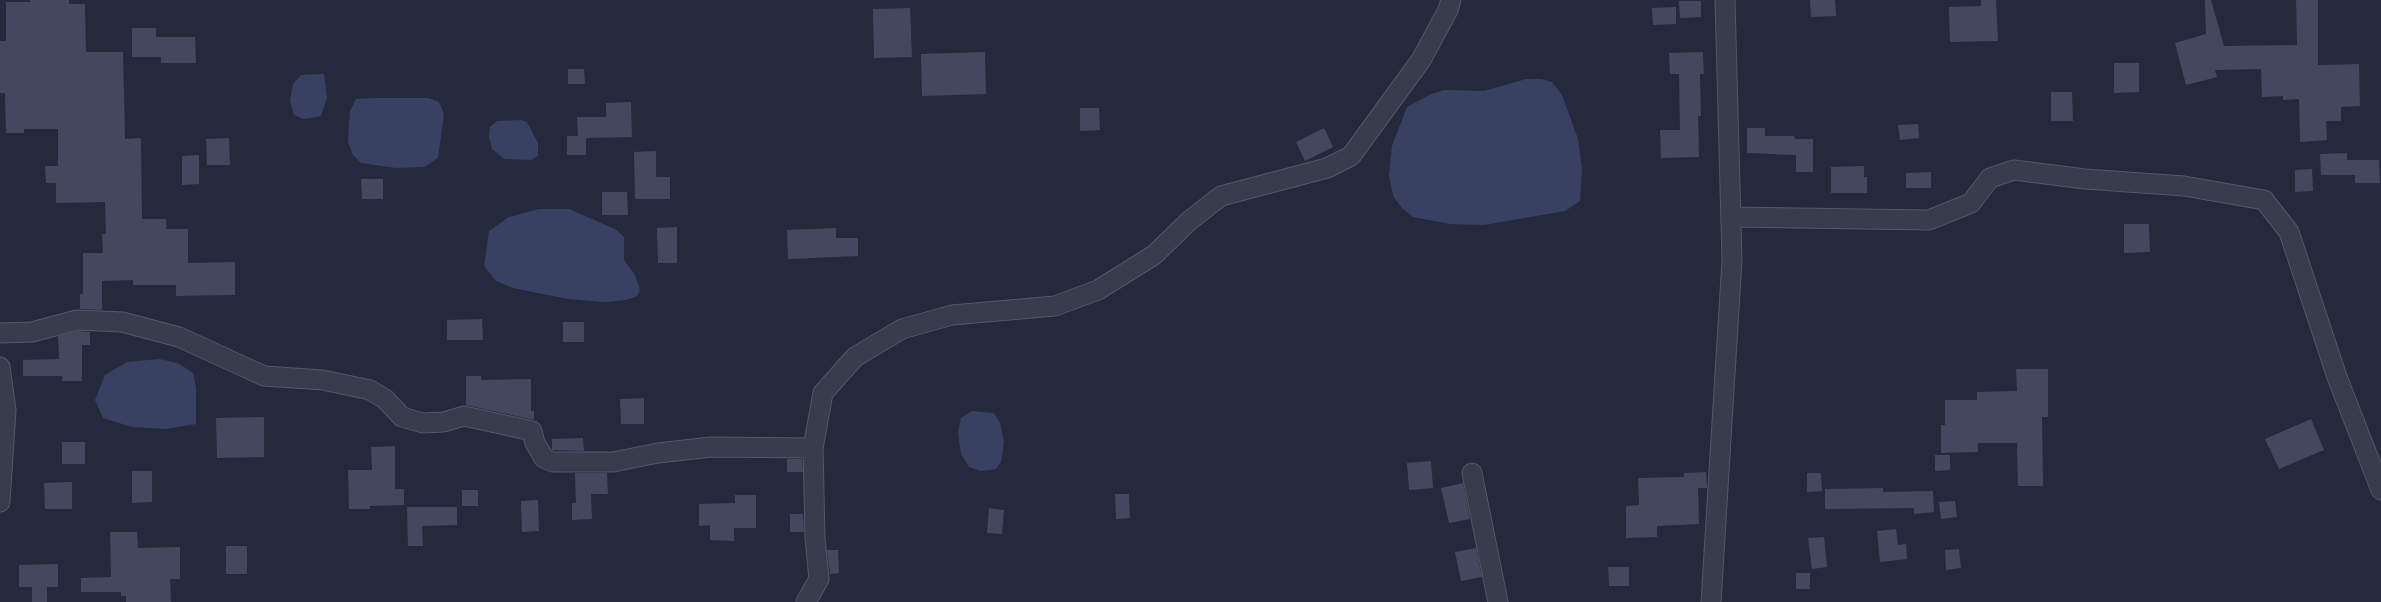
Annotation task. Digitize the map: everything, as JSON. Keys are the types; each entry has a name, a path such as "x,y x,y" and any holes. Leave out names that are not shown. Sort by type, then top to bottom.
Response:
{"street":[{"path":"806,602 818,579 815,538 813,448 823,393 855,357 902,329 952,315 1055,306 1098,290 1154,255 1189,221 1221,196 1327,168 1350,156 1421,60 1448,10 1451,0"},
{"path":"1711,602 1732,260 1725,0"},
{"path":"1730,217 1929,220 1971,203 1990,178 2014,170 2085,179 2184,186 2264,200 2289,232 2336,378 2381,490"},
{"path":"0,333 32,332 77,320 122,322 179,337 264,376 323,380 370,390 385,399 402,417 423,423 444,422 464,416 532,431 535,443 544,458 553,462 613,462 658,453 711,448 813,448"},
{"path":"0,367 6,410 0,502"},
{"path":"1472,473 1498,602"}],"water":[{"path":"324,74 327,98 321,116 304,119 294,115 290,101 293,84 301,75"},
{"path":"1526,79 1541,79 1552,82 1562,95 1578,139 1582,168 1580,201 1565,211 1484,225 1450,224 1413,217 1402,208 1393,196 1389,175 1392,146 1407,107 1431,94 1445,90 1484,91"},
{"path":"428,98 439,102 444,114 438,158 424,167 396,168 361,163 353,155 348,142 350,111 356,99"},
{"path":"521,120 527,122 538,143 538,156 531,160 504,159 492,149 489,137 490,127 497,121"},
{"path":"539,209 569,209 615,229 624,237 624,260 635,275 640,290 637,296 626,300 605,302 568,299 513,288 496,281 484,266 489,231 509,217"},
{"path":"159,359 178,363 193,373 196,388 196,424 166,429 132,427 103,418 95,400 105,375 127,362"},
{"path":"972,411 994,413 1000,423 1004,442 1001,462 996,469 981,471 969,467 961,454 958,433 961,418"}],"building":[{"path":"30,0 69,0 69,4 85,4 86,52 123,52 125,139 141,138 142,219 166,219 166,229 188,229 188,263 235,262 235,295 176,296 176,285 133,285 133,280 102,281 102,310 80,309 80,294 83,294 83,253 103,253 102,234 106,234 105,202 56,203 56,183 46,183 45,166 58,166 58,129 24,129 24,133 6,133 5,93 0,93 0,41 6,41 6,2 30,2"},
{"path":"1810,0 1835,0 1836,16 1811,17"},
{"path":"1981,0 1996,0 1998,41 1950,42 1949,7 1981,6"},
{"path":"2205,0 2211,0 2224,46 2297,45 2296,0 2318,0 2318,65 2359,64 2360,106 2341,107 2341,121 2326,121 2327,140 2300,142 2299,99 2283,100 2283,96 2262,97 2261,69 2215,70 2217,77 2186,85 2175,43 2206,34"},
{"path":"1679,1 1701,1 1701,17 1680,18"},
{"path":"1676,7 1676,24 1653,25 1652,8"},
{"path":"910,8 912,57 874,58 873,9"},
{"path":"132,28 156,28 156,37 195,37 196,63 161,63 161,57 132,57"},
{"path":"985,52 986,94 922,96 921,54"},
{"path":"1703,52 1704,74 1700,74 1701,116 1698,116 1699,157 1661,158 1660,130 1680,130 1679,74 1670,74 1669,53"},
{"path":"2114,63 2139,63 2139,92 2114,93"},
{"path":"568,69 584,69 585,84 568,84"},
{"path":"2051,92 2072,92 2073,121 2051,121"},
{"path":"631,102 632,137 586,138 586,155 567,155 567,136 578,136 577,117 606,117 606,103"},
{"path":"1080,108 1099,108 1100,130 1080,131"},
{"path":"1918,124 1919,138 1900,140 1898,125"},
{"path":"1324,128 1333,147 1305,161 1296,142"},
{"path":"1747,128 1765,128 1765,136 1794,136 1795,139 1813,139 1813,172 1796,172 1796,155 1747,153"},
{"path":"229,138 230,165 207,165 206,139"},
{"path":"656,151 656,177 670,177 670,199 635,199 634,152"},
{"path":"2347,153 2347,160 2379,160 2380,183 2355,183 2355,175 2321,175 2320,154"},
{"path":"199,155 199,184 182,185 182,156"},
{"path":"1864,166 1864,177 1867,177 1867,193 1831,193 1831,167"},
{"path":"2312,169 2313,191 2295,192 2295,170"},
{"path":"1931,172 1931,188 1906,188 1906,173"},
{"path":"361,179 383,179 383,199 362,199"},
{"path":"602,192 627,192 628,215 602,215"},
{"path":"2124,224 2149,224 2150,252 2124,253"},
{"path":"677,227 677,263 658,263 657,228"},
{"path":"836,228 836,238 858,238 858,256 788,259 787,230"},
{"path":"482,319 483,340 447,340 447,320"},
{"path":"563,322 584,322 584,342 563,342"},
{"path":"78,331 90,332 90,345 82,345 82,381 62,381 62,376 23,376 23,360 59,359 58,336"},
{"path":"2016,369 2048,369 2048,417 2042,417 2043,486 2018,486 2017,443 1978,443 1978,452 1941,453 1941,425 1945,425 1945,400 1977,400 1977,392 2017,391"},
{"path":"466,376 481,376 481,380 531,379 531,411 534,411 534,420 466,405"},
{"path":"644,398 644,424 621,424 620,399"},
{"path":"264,417 264,457 217,458 216,418"},
{"path":"2311,419 2324,450 2279,469 2265,439"},
{"path":"583,438 584,451 552,450 552,439"},
{"path":"62,442 85,442 85,464 62,464"},
{"path":"395,446 395,489 404,489 404,505 370,506 370,509 349,509 348,470 372,470 371,447"},
{"path":"1935,455 1950,455 1950,470 1935,471"},
{"path":"787,459 802,459 803,472 787,472"},
{"path":"1431,461 1433,488 1409,490 1407,463"},
{"path":"132,471 152,471 152,502 132,503"},
{"path":"1706,472 1707,488 1698,488 1699,524 1657,526 1657,537 1626,538 1626,506 1639,505 1638,478 1684,477 1684,473"},
{"path":"575,473 607,473 608,494 591,494 592,519 572,520 572,503 576,503"},
{"path":"1807,473 1821,473 1822,491 1807,492"},
{"path":"72,482 72,509 45,509 44,483"},
{"path":"1463,483 1470,519 1449,523 1441,488"},
{"path":"1883,488 1883,492 1933,491 1934,512 1914,514 1914,508 1825,509 1825,489"},
{"path":"462,490 478,490 478,506 462,506"},
{"path":"1115,494 1129,494 1130,518 1116,519"},
{"path":"735,495 756,495 756,528 734,528 734,541 710,540 710,525 699,526 699,504 735,503"},
{"path":"538,500 539,531 522,532 521,501"},
{"path":"1955,501 1957,517 1941,519 1939,502"},
{"path":"407,507 457,507 457,525 422,526 423,546 408,546"},
{"path":"989,508 1004,510 1002,534 987,533"},
{"path":"790,514 803,514 804,532 790,532"},
{"path":"1896,529 1898,545 1906,544 1907,559 1880,562 1877,531"},
{"path":"110,532 137,532 138,548 180,547 180,579 170,579 171,602 126,602 126,596 121,596 121,592 81,592 81,578 111,577"},
{"path":"1824,537 1827,567 1812,569 1808,538"},
{"path":"226,546 247,546 247,574 226,574"},
{"path":"1476,548 1482,577 1461,581 1455,552"},
{"path":"1959,549 1961,568 1946,570 1945,550"},
{"path":"827,550 838,550 839,573 830,574"},
{"path":"58,564 58,587 47,587 47,602 32,602 32,587 19,587 19,565"},
{"path":"1608,567 1629,567 1629,586 1609,586"},
{"path":"1796,573 1810,573 1810,589 1796,589"}]}
